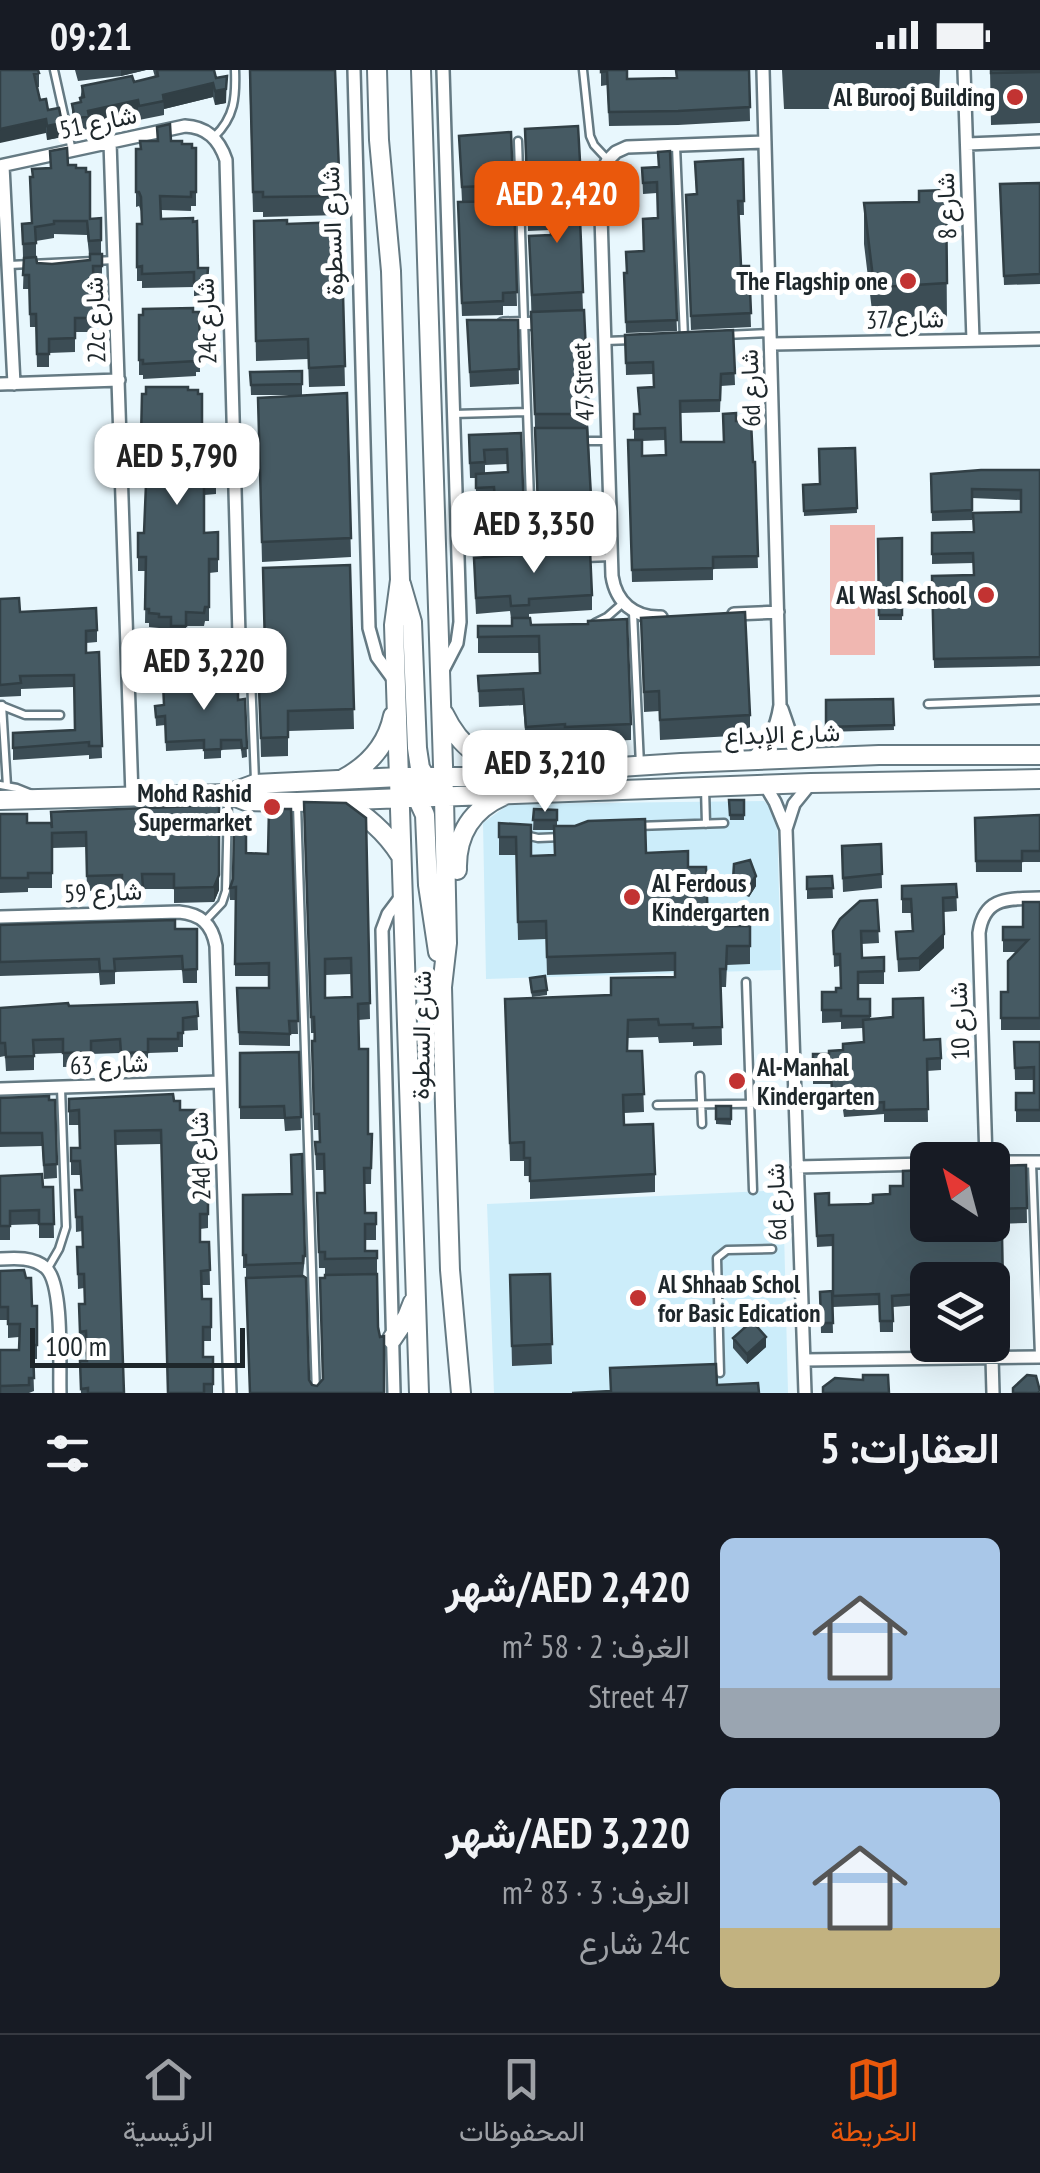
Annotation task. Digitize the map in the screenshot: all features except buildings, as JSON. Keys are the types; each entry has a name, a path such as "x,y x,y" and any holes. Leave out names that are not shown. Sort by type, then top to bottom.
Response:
{"main road":[{"name":"شارع السطوة","path":"377,70 390,270 400,580 394,625 400,776 409,798 402,858 419,1393"},
{"name":"شارع السطوة","path":"421,70 440,676 434,776 444,797 447,943 442,987 450,1270 461,1393"},
{"path":"400,580 412,622 420,768 434,776"},
{"path":"397,690 391,727 384,741 338,791 376,825 402,858"},
{"path":"440,708 457,738 479,756 508,765 560,762 580,770"},
{"name":"شارع الإبداع","path":"228,794 246,801 297,802 400,776 467,778 813,757 1040,755"},
{"path":"766,785 778,774 796,769 884,767 947,756"},
{"name":"شارع الإبداع","path":"2,791 42,799 228,794 255,784 409,798 1040,779"},
{"path":"442,987 458,945 460,838 479,810 506,794"},
{"path":"409,798 425,815 428,884 442,987"},
{"path":"392,1338 407,1317 416,1292"}],"street":[{"name":"شارع السطوة","path":"354,70 369,628 377,657 397,690"},
{"name":"شارع السطوة","path":"440,676 459,636 443,70"},
{"name":"6d شارع","path":"750,760 774,734 780,704 763,70"},
{"name":"8 شارع","path":"964,70 973,340"},
{"name":"شارع 51","path":"2,166 185,126 209,133"},
{"name":"24c شارع","path":"209,133 222,147 226,160 240,623 233,648"},
{"path":"966,144 1040,141"},
{"name":"22c شارع","path":"110,142 132,796"},
{"path":"608,160 627,147 765,142"},
{"name":"47 Street","path":"608,160 602,171 600,205 612,556 614,586 628,607"},
{"path":"2,166 8,264 7,384 119,380"},
{"path":"584,321 603,320"},
{"path":"487,325 564,322"},
{"path":"450,326 468,326"},
{"name":"شارع 37","path":"771,339 1040,339"},
{"path":"628,607 653,618 680,616"},
{"path":"727,614 778,612"},
{"path":"128,665 213,660 233,648"},
{"name":"6d شارع","path":"780,704 790,735 813,757"},
{"path":"786,829 794,804 812,783"},
{"name":"6d شارع","path":"766,785 786,829 805,1393"},
{"name":"شارع السطوة","path":"394,1393 382,930 403,894"},
{"name":"شارع 10","path":"989,1142 980,920 998,902 1040,898"},
{"name":"شارع 59","path":"0,917 179,912 205,921"},
{"name":"24d شارع","path":"205,921 216,946 230,1393"},
{"name":"شارع 63","path":"0,1090 220,1082"},
{"path":"1010,1161 1036,1162"},
{"path":"797,1167 910,1164"},
{"path":"0,1259 28,1260 53,1277 60,1393"},
{"path":"1010,1357 1040,1356"},
{"path":"804,1360 910,1359"},
{"path":"992,1362 993,1393"}],"lane":[{"path":"54,70 72,151"},
{"path":"209,133 227,122 234,104 235,70"},
{"path":"583,70 590,136 608,160"},
{"path":"514,562 532,561 518,141"},
{"path":"676,144 684,337 701,336"},
{"path":"568,206 600,205"},
{"path":"520,207 536,206"},
{"path":"447,209 463,208"},
{"path":"8,264 116,260"},
{"path":"719,336 771,339"},
{"path":"604,341 644,339"},
{"path":"453,414 526,412"},
{"path":"528,440 544,440"},
{"path":"576,440 608,440"},
{"path":"572,559 612,556"},
{"path":"458,565 476,564"},
{"path":"587,625 628,607 640,766"},
{"path":"233,648 250,676 255,784"},
{"path":"928,704 1040,700"},
{"path":"2,791 1,704 25,715 60,715"},
{"path":"705,787 706,824"},
{"path":"205,921 222,903 226,891 228,794"},
{"path":"297,802 316,1393"},
{"path":"635,826 724,823"},
{"path":"509,835 574,836"},
{"path":"746,982 753,1190"},
{"path":"700,1076 702,1124"},
{"path":"47,1270 66,1227 61,1088"},
{"path":"657,1105 795,1103"},
{"path":"1036,1162 1040,1356"},
{"path":"720,1373 716,1260 727,1250 772,1249"},
{"path":"295,1283 312,1282"},
{"path":"227,1284 244,1284"},
{"path":"717,1316 802,1314"}],"shaded area":[{"path":"830,525 875,525 875,655 830,655"},
{"name":"Al Ferdous Kindergarten","path":"764,801 777,815 781,970 486,979 483,823 509,804"},
{"name":"Al Shhaab Schol for Basic Edication","path":"783,1190 788,1393 494,1393 487,1204"}],"place":[{"name":"Al Burooj Building","path":"1015,97"},
{"name":"The Flagship one","path":"908,281"},
{"name":"Al Wasl School","path":"986,595"},
{"name":"Mohd Rashid Supermarket","path":"272,807"},
{"name":"Al Ferdous Kindergarten","path":"632,897"},
{"name":"Al-Manhal Kindergarten","path":"737,1081"},
{"name":"Al Shhaab Schol for Basic Edication","path":"638,1298"}]}
